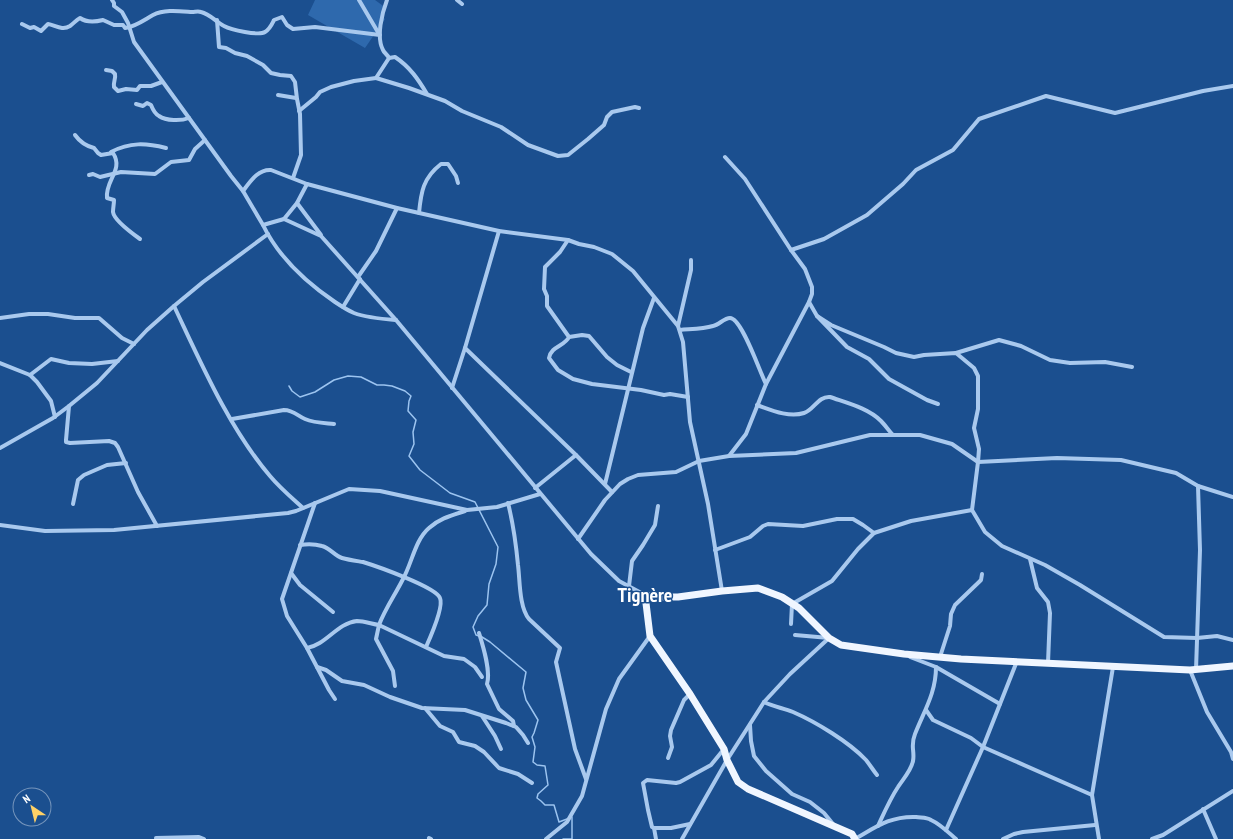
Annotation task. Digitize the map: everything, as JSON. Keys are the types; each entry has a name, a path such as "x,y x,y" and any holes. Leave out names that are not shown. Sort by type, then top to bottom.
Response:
{"main road":[{"path":"855,839 852,834 748,789 738,782 727,760 724,749 690,694 650,636 645,595 678,597 758,588 782,597 805,614 829,638 841,645 904,654 1113,667 1193,670 1233,666"}],"street":[{"path":"112,0 117,9 122,12 134,42 243,190 268,234 295,269 321,292 354,313 374,318 396,320"},
{"path":"359,0 380,35"},
{"path":"387,0 381,22 380,35 383,50 389,58"},
{"path":"457,0 462,4"},
{"path":"22,24 30,28 34,27 41,31 48,24 64,28 80,18 84,21 96,22 103,20 114,25 123,25 125,28 154,14 164,12 200,12 217,20 225,27 257,34 265,32 271,27 274,20 282,17 287,25 293,29 314,27 380,35"},
{"path":"217,20 219,47 247,56 271,73 280,76 291,76 295,82 299,111 301,155 293,178"},
{"path":"376,78 389,58 395,57 405,64 416,76 427,94"},
{"path":"106,70 112,71 115,74 116,78 113,83 114,87 118,91 126,89 137,90 140,86 152,86 162,82"},
{"path":"299,111 320,92 331,87 354,81 376,78 445,101 462,111 501,128 528,145 558,156 568,155 588,139 604,125 607,117 612,112 635,107 639,108"},
{"path":"791,250 824,239 867,215 903,184 916,170 953,150 979,120 1046,96 1079,105 1115,112 1203,91 1233,86"},
{"path":"278,95 296,98"},
{"path":"136,104 143,106 147,103 151,105 153,111 159,117 166,119 183,120 189,118"},
{"path":"75,135 88,147 94,148 101,155 120,147 137,144 147,144 166,148"},
{"path":"89,175 93,174 100,177 121,172 155,174 171,162 189,160 195,149 205,140"},
{"path":"108,153 113,153 116,158 117,170 114,173 106,191 107,198 114,200 113,214 126,229 140,239"},
{"path":"725,157 745,179 791,250 806,269 812,287 812,294 809,302 766,384 746,434 729,456"},
{"path":"419,213 424,184 436,168 441,164 448,164 456,176 458,183"},
{"path":"243,190 258,174 267,170 275,171 307,184 396,208 499,231 568,240 594,247 612,254 633,271 679,328 683,342 690,422 708,504 722,591"},
{"path":"263,225 284,219 297,203 307,184"},
{"path":"297,203 321,236 396,320 591,554 619,581 645,595"},
{"path":"344,307 359,278 376,251 396,208"},
{"path":"284,219 321,236"},
{"path":"452,388 499,231"},
{"path":"0,448 55,417 69,406 97,383 147,330 174,306 203,282 268,234"},
{"path":"568,240 560,252 545,267 544,289 547,296 547,306 569,337"},
{"path":"679,328 691,270 691,260"},
{"path":"605,484 631,372 643,328 654,298"},
{"path":"809,302 817,316 847,347 869,359 889,379 927,400 938,404"},
{"path":"174,306 209,380 254,455 271,477 303,508"},
{"path":"0,318 48,314 75,318 99,318 122,338 134,344"},
{"path":"817,316 832,325 874,342 896,353 914,357 956,353 999,340 1022,346 1050,360 1070,363 1105,362 1132,367"},
{"path":"679,328 713,326 729,318 733,319 749,342 762,378 766,384"},
{"path":"631,372 607,357 590,336 582,335 569,337 568,340 557,346 550,353 549,358 558,370 569,378 592,384 688,397"},
{"path":"464,348 576,455 612,492"},
{"path":"956,353 974,368 978,376 978,409 974,428 978,449 978,462 972,510 985,532 1002,546 1045,565 1164,637 1197,638 1217,636 1233,640"},
{"path":"30,375 51,360 84,364 118,361"},
{"path":"0,363 30,375 51,401 55,417"},
{"path":"757,405 780,414 803,413 821,399 828,396 860,408 873,415 880,420 893,435"},
{"path":"69,406 66,442 109,440 113,442 118,447 138,492 157,526"},
{"path":"232,419 284,410 292,411 304,419 313,422 334,424"},
{"path":"578,539 605,500 620,484 628,479 638,476 676,472 699,461 729,456 796,453 870,435 920,435 952,444 978,462 1057,458 1121,460 1176,473 1198,486 1233,497"},
{"path":"535,488 576,455"},
{"path":"73,504 78,480 84,475 107,465 126,463"},
{"path":"1198,486 1200,550 1197,638 1193,670 1207,712 1231,752 1233,759"},
{"path":"0,525 45,531 114,530 288,513 349,489 380,491 467,510"},
{"path":"395,686 393,671 376,639 379,625 404,578 421,538 429,528 444,518 467,510 497,507 540,494"},
{"path":"315,503 282,599 287,616 307,648 335,699"},
{"path":"508,503 513,523 521,589 526,614 529,620 560,648 556,662 575,749 586,779"},
{"path":"629,586 632,561 655,525 658,506"},
{"path":"790,624 792,604 832,581 858,548 874,533 911,521 972,510"},
{"path":"716,550 750,537 768,524 803,526 837,519 852,519 863,524 874,533"},
{"path":"300,544 322,546 342,558 381,568 429,588 436,593 440,598 438,616 426,648"},
{"path":"1030,559 1037,588 1048,602 1050,613 1048,663"},
{"path":"291,573 300,586 333,612"},
{"path":"940,657 955,605 981,580 982,574"},
{"path":"307,648 315,647 336,630 358,621 379,625 444,656 464,659 475,667 482,677"},
{"path":"480,632 486,654 489,677 487,684 499,709 513,721 514,726"},
{"path":"795,635 829,638"},
{"path":"546,839 567,822 582,796 608,703 619,679 650,636"},
{"path":"682,839 727,760 764,702 790,674 829,638"},
{"path":"904,654 936,667 1000,704"},
{"path":"946,830 983,747 1017,661"},
{"path":"317,667 326,670 342,681 364,685 390,698 424,708 465,710 514,726 523,735 528,743"},
{"path":"878,826 897,788 910,769 913,761 912,742 926,710 936,678 936,667"},
{"path":"1099,839 1095,825 1092,795 1113,667"},
{"path":"668,758 672,746 670,736 671,730 684,700 690,694"},
{"path":"764,702 772,706 791,711 806,718 847,743 866,760 877,775"},
{"path":"424,708 440,726 453,732 459,742 475,746 484,752 499,768 518,774 532,783"},
{"path":"926,710 933,720 971,738 983,747 1092,795"},
{"path":"482,716 495,736 501,749"},
{"path":"750,725 754,756 766,771 792,794 810,802 824,813 834,826"},
{"path":"656,839 654,828 652,827 649,816 643,786 645,782 647,780 676,783 680,782 711,765 724,749"},
{"path":"1152,839 1164,837 1233,791"},
{"path":"1203,810 1216,839"},
{"path":"855,839 894,818 906,817 931,820 956,839"},
{"path":"654,828 671,828 690,824"},
{"path":"1003,839 1023,832 1095,825"},
{"path":"156,838 199,837 204,839"}],"shaded area":[{"path":"315,0 375,0 386,8 381,16 385,19 365,48 308,15"}],"waterway":[{"path":"289,386 292,391 300,397 315,392 334,380 348,376 361,377 377,385 392,386 405,391 411,396 408,411 416,420 413,432 414,444 409,456 420,470 450,493 475,502 498,547 496,564 489,584 487,605 478,616 473,627 476,635 479,636"},
{"path":"482,637 526,672 523,688 526,700 538,720 532,737 535,747 533,762 537,765 545,766 548,785 538,794 537,798 545,805 554,805 559,822 567,819"},
{"path":"563,839 572,839 572,817"}],"district":[{"name":"Tignère","path":"645,595"}]}
